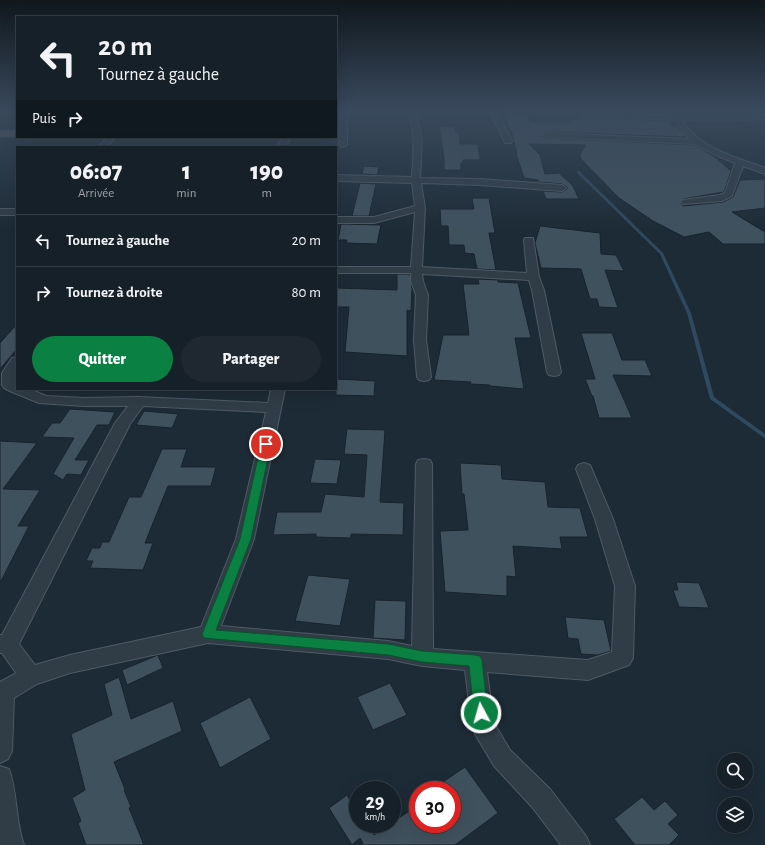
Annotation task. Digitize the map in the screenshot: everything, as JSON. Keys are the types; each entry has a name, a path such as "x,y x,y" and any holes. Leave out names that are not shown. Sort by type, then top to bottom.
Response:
{"street":[{"path":"417,151 416,180 420,208 416,270 422,295 420,340 424,377"},
{"path":"719,151 765,171"},
{"path":"686,202 722,198 729,194 740,161"},
{"path":"337,178 480,182 562,188"},
{"path":"337,220 374,220 420,208"},
{"path":"0,212 16,212"},
{"path":"529,240 533,277 538,290 554,372"},
{"path":"337,270 416,270 533,277"},
{"path":"16,362 9,373 9,385 16,388"},
{"path":"19,390 44,400 84,402 139,401 274,408"},
{"path":"208,634 245,539 278,390"},
{"path":"31,676 4,644 123,422 139,401"},
{"path":"422,657 424,464"},
{"path":"0,751 1,694 31,676 70,664 208,634 388,650 422,657 588,670 622,658 625,586 604,520 584,469"},
{"path":"475,660 483,726 502,758 541,798 577,845"},
{"path":"0,778 6,831 11,845"}],"building":[{"path":"443,151 479,151 480,160 463,160 463,163 461,163 461,170 444,170"},
{"path":"516,151 536,151 540,155 545,174 559,173 573,186 579,199 546,199 543,191 562,192 567,189 567,187 562,184 538,182 538,180 524,178"},
{"path":"582,151 706,151 715,157 731,171 724,192 683,199 680,202 683,206 723,202 733,197 740,180 765,179 765,208 732,212 765,232 765,244 723,244 709,232 684,237 653,221 619,198 581,159 580,154"},
{"path":"364,166 379,167 377,175 362,174"},
{"path":"360,183 376,184 369,216 352,216"},
{"path":"472,198 489,198 495,233 489,233 496,270 477,269 474,254 465,253 464,245 449,245 448,226 441,226 440,209 474,209"},
{"path":"341,224 381,225 377,244 346,243 347,240 338,240"},
{"path":"540,226 600,233 601,254 616,255 624,271 605,270 618,308 599,307 597,299 590,299 581,269 541,268 535,243"},
{"path":"397,274 410,274 412,288 411,311 407,310 407,356 345,352 349,307 337,307 337,288 397,290"},
{"path":"478,279 518,283 531,338 515,338 524,389 470,384 471,382 434,380 443,335 469,335 463,284 479,284"},
{"path":"16,325 16,350 0,369 0,343"},
{"path":"581,333 612,333 622,360 645,360 652,376 613,375 632,418 599,418 593,396 585,379 595,379"},
{"path":"337,379 375,381 374,396 336,395"},
{"path":"70,409 115,412 109,425 97,425 75,460 89,460 81,475 67,474 63,480 53,474 74,438 42,437 52,423 60,423"},
{"path":"144,411 178,414 172,428 136,425"},
{"path":"347,429 385,430 380,502 404,503 403,535 351,534 351,538 316,537 316,534 273,535 277,512 321,512 325,494 364,497 367,455 344,454"},
{"path":"0,441 37,443 3,489 40,490 18,526 29,526 0,583"},
{"path":"162,449 187,449 181,467 216,467 211,486 168,486 145,543 153,543 143,570 90,568 93,561 86,561 92,548 100,548 102,542 109,542 129,497 141,497"},
{"path":"315,459 341,460 337,484 310,483"},
{"path":"460,463 501,465 502,479 545,482 548,507 580,508 588,537 560,537 562,549 513,546 516,577 507,576 507,596 445,592 440,531 468,530 464,494 462,494"},
{"path":"308,575 350,579 340,626 295,621"},
{"path":"676,582 699,583 709,608 679,607 673,590 678,590"},
{"path":"375,600 406,601 405,640 373,638"},
{"path":"565,617 604,620 611,651 598,655 581,654 578,639 568,638"},
{"path":"158,655 163,668 127,685 122,670"},
{"path":"119,677 131,719 173,701 182,731 114,762 131,807 129,808 144,845 86,845 78,823 81,821 72,798 85,790 71,734 112,715 104,684"},
{"path":"390,683 407,715 373,730 357,697"},
{"path":"250,697 271,739 220,768 200,723"},
{"path":"465,767 498,813 455,845 360,845 363,843 360,838 352,845 329,808 347,795 349,798 349,833 372,833 374,835 377,833 401,833 401,817 409,811 409,833 461,833 461,781 444,781"},
{"path":"642,797 654,810 665,801 678,815 668,824 679,835 669,845 635,845 614,819"}],"waterway":[{"path":"578,172 662,254 689,313 712,398 765,436"}],"route":[{"path":"266,444 245,539 208,634 388,650 422,657 475,660 481,713"}]}
